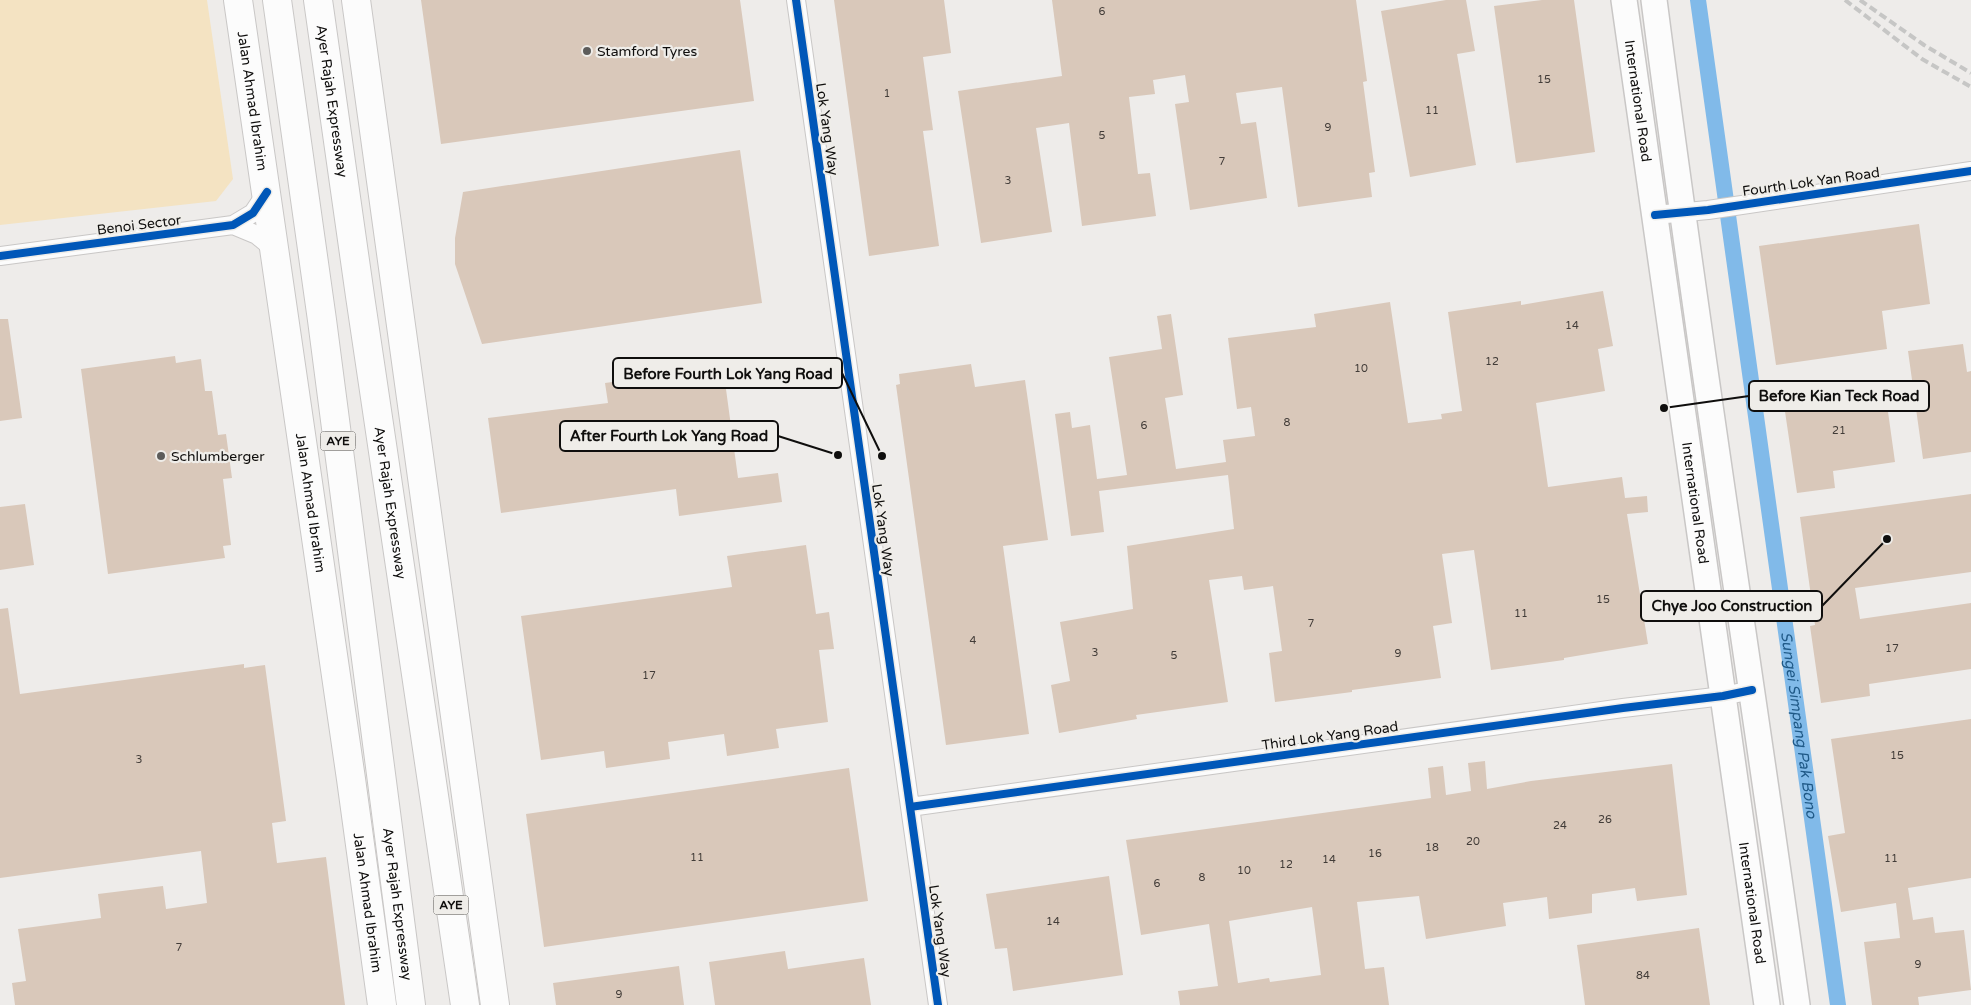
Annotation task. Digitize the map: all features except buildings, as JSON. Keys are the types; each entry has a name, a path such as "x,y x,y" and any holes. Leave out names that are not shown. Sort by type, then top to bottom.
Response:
{"main road":[{"name":"Jalan Ahmad Ibrahim","path":"238,0 382,1005"},
{"name":"Ayer Rajah Expressway","path":"277,0 322,320 411,1005"},
{"name":"Ayer Rajah Expressway","path":"318,0 361,306 466,1003"},
{"path":"356,0 495,1005"},
{"name":"International Road","path":"1624,0 1767,1005"},
{"name":"International Road","path":"1654,0 1681,212 1797,1005"}],"street":[{"name":"Lok Yang Way","path":"796,0 938,1005"},
{"name":"Fourth Lok Yan Road","path":"1655,215 1709,210 1971,171"},
{"name":"Benoi Sector","path":"0,256 233,226 253,213 267,192"},
{"name":"Benoi Sector","path":"233,226 257,235 274,250"},
{"name":"Third Lok Yang Road","path":"910,807 1614,709 1723,696 1752,690"}],"shaded area":[{"path":"0,0 207,0 233,179 216,201 0,225"}],"waterway":[{"name":"Sungei Simpang Pak Bono","path":"1698,0 1838,1005"}],"railway":[{"path":"1845,0 1922,59 1971,87"},
{"path":"1860,0 1924,45 1971,73"}],"cycle path":[{"path":"796,0 938,1005"},
{"path":"1655,215 1708,210 1971,171"},
{"path":"0,256 233,225 253,213 267,192"},
{"path":"910,807 1623,708 1723,696 1752,690"}],"place":[{"name":"Stamford Tyres","path":"587,51"},
{"name":"Before Kian Teck Road","path":"1664,408"},
{"name":"After Fourth Lok Yang Road","path":"838,455"},
{"name":"Schlumberger","path":"161,456"},
{"name":"Before Fourth Lok Yang Road","path":"882,456"},
{"name":"Chye Joo Construction","path":"1887,539"}]}
